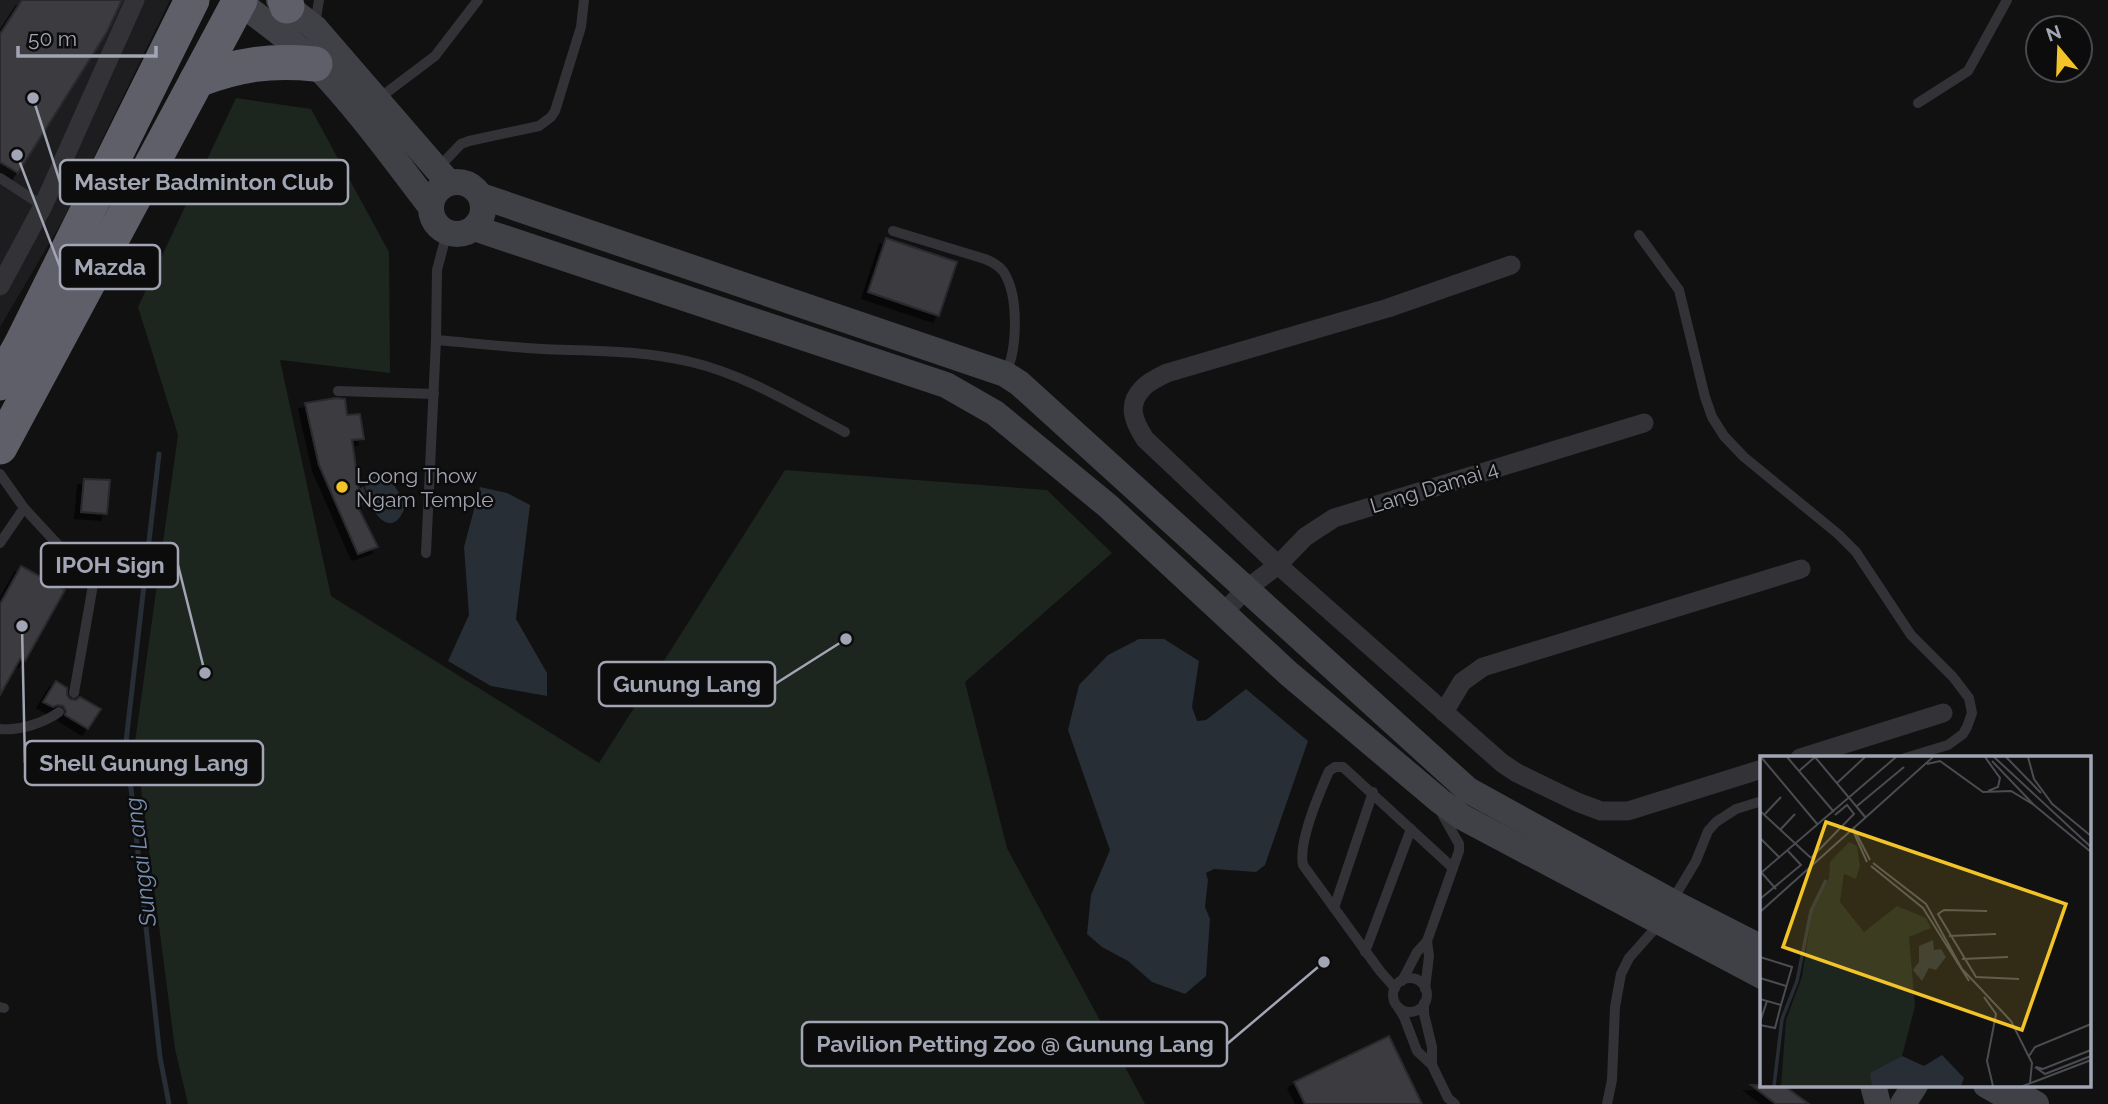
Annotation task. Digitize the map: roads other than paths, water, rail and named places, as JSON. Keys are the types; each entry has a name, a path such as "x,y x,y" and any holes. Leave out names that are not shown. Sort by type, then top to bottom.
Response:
{"highway":[{"path":"0,383 10,340 192,0"},
{"path":"0,447 239,1"},
{"path":"197,79 227,68 257,63 284,61 315,64"}],"street":[{"path":"0,286 43,206 135,0"},
{"path":"239,1 315,64 431,207 435,222 447,232 461,234 474,228 483,213 481,196 471,185 443,176 293,2"},
{"path":"431,207 443,176"},
{"path":"481,196 1005,374 1019,383 1468,790 1666,912 1760,975"},
{"path":"474,228 946,385 995,413 1108,506 1287,673 1462,817 1666,912 1760,946"},
{"path":"1511,265 1388,308 1167,373 1142,388 1132,407 1135,424 1145,439 1278,565 1502,763 1517,773 1601,811 1628,811 1760,770"},
{"name":"Lang Damai 4","path":"1223,613 1245,590 1278,565 1305,537 1334,518 1644,423"},
{"path":"1444,712 1462,682 1483,667 1801,569"},
{"path":"1806,756 1943,713"},
{"path":"1873,1086 1878,1104"},
{"path":"1903,1104 1914,1086"},
{"path":"1988,1086 2011,1098 2029,1096"}],"lane":[{"path":"378,100 435,56 478,0"},
{"path":"443,176 461,145 539,125 551,117 581,27 584,0"},
{"path":"1918,103 1968,71 2007,0"},
{"path":"0,178 43,206"},
{"path":"893,230 985,259 1002,270 1009,283 1014,314 1012,359 1005,374"},
{"path":"426,552 438,270 447,232"},
{"path":"1639,235 1679,290 1705,397 1712,417 1724,436 1744,457 1856,552 1911,635 1953,677 1969,698 1972,713 1963,734 1948,744 1911,756"},
{"path":"436,340 541,349 634,352 690,361 759,387 845,432"},
{"path":"338,391 433,394"},
{"path":"0,474 24,508 93,585 74,693"},
{"path":"0,543 24,508"},
{"path":"0,729 28,726 59,712"},
{"path":"1398,984 1366,952 1303,865 1301,853 1304,839 1328,773 1334,767 1343,767 1453,868"},
{"path":"1334,908 1373,792"},
{"path":"1440,801 1440,810 1460,844 1427,941 1416,952 1393,998 1404,1017 1416,1051 1432,1065 1448,1098 1455,1104"},
{"path":"1607,1104 1612,1080 1615,1007 1621,974 1629,958 1666,912 1692,869 1708,831 1716,822 1736,809 1760,802"},
{"path":"1366,952 1411,829"},
{"path":"1427,941 1429,956 1424,1014 1432,1047 1432,1065"},
{"path":"1398,984 1412,979 1419,981 1425,989"},
{"path":"1398,1007 1410,1012 1424,1003"}],"waterway":[{"name":"Sungai Lang","path":"159,454 126,742 160,1057 169,1104"}],"place":[{"name":"Master Badminton Club","path":"33,98"},
{"name":"Mazda","path":"17,155"},
{"name":"Loong Thow Ngam Temple","path":"342,487"},
{"name":"Shell Gunung Lang","path":"22,626"},
{"name":"Gunung Lang","path":"846,639"},
{"name":"IPOH Sign","path":"205,673"},
{"name":"Pavilion Petting Zoo @ Gunung Lang","path":"1324,962"}]}
